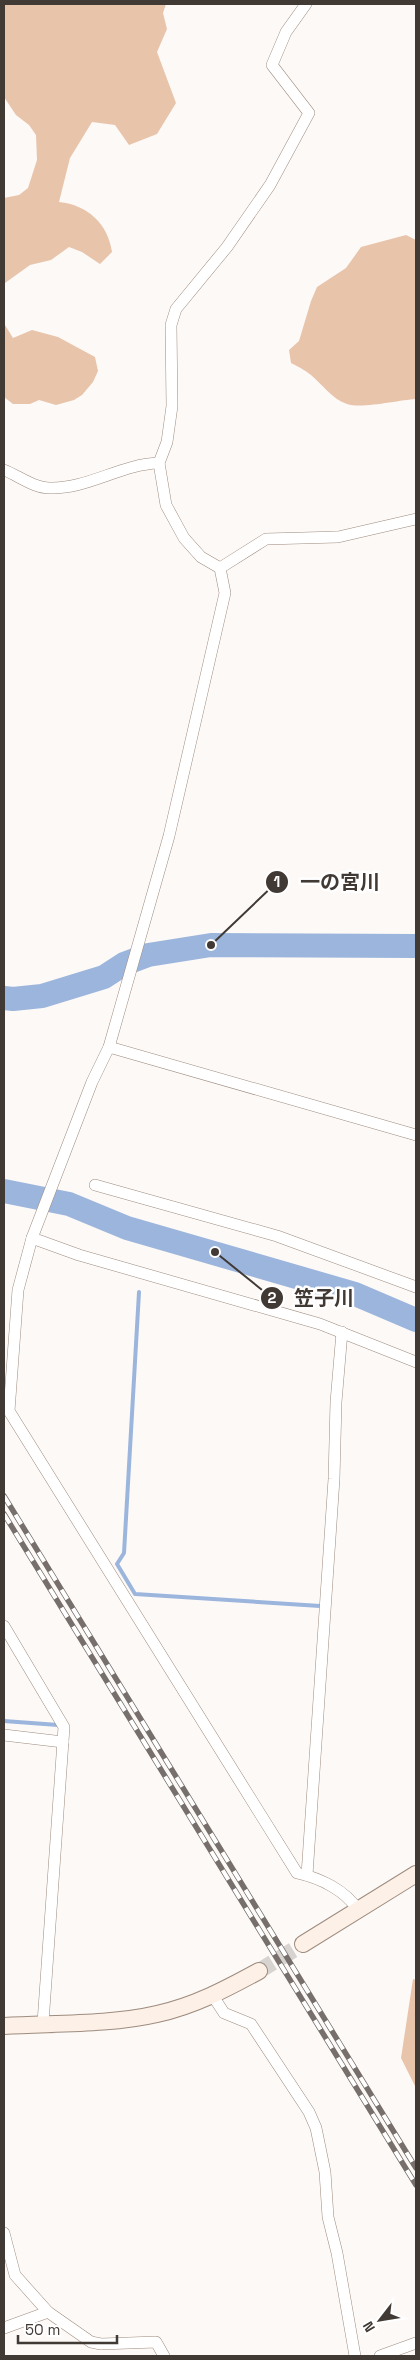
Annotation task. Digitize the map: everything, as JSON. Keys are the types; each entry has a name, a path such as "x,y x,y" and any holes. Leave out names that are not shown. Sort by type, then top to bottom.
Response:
{"street":[{"path":"306,4 286,32 272,65 309,113 264,193 227,247 176,309 171,325 172,406 167,442 159,463 166,505 184,538 200,557 220,568 225,593 169,836 134,964 109,1047 92,1082 32,1238 18,1290 9,1411 297,1873 307,1875 333,1887 351,1899 358,1910"},
{"path":"4,470 29,483 50,488 78,484 141,463 159,463"},
{"path":"220,568 266,539 338,537 416,519"},
{"path":"109,1047 416,1134"},
{"path":"94,1185 277,1236 416,1287"},
{"path":"32,1238 78,1254 342,1332 416,1362"},
{"path":"307,1875 342,1332"},
{"path":"4,1626 64,1727 42,2024"},
{"path":"4,1735 63,1742"},
{"path":"303,1944 416,1874"},
{"path":"4,2026 91,2022 156,2014 213,1996 258,1971"},
{"path":"213,1996 224,2013 251,2024 309,2112 316,2128 324,2172 328,2217 338,2253 355,2356"},
{"path":"4,2233 15,2275 48,2312 91,2342 101,2344 156,2342 164,2356"},
{"path":"4,2328 48,2312"},
{"path":"380,2356 416,2343"}],"shaded area":[{"path":"4,4 166,4 163,13 167,29 157,52 176,103 157,134 129,145 115,125 92,122 70,158 59,202 79,207 95,218 106,233 112,252 100,264 82,252 69,247 51,260 30,265 5,283 4,295 4,198 19,195 28,188 37,160 36,135 29,125 16,115 4,97"},
{"path":"406,235 416,240 416,399 371,405 347,404 332,395 309,373 291,363 289,350 299,341 317,287 346,268 361,247"},
{"path":"4,301 5,325 13,338 32,330 58,337 95,357 98,371 93,382 82,395 74,400 56,405 39,400 30,404 13,404 4,397"},
{"path":"413,1979 416,1980 416,2088 401,2058"}],"waterway":[{"path":"4,998 42,996 104,977 124,964 148,955 211,945 416,946"},
{"path":"4,1191 69,1204 127,1228 355,1294 416,1320"},
{"path":"139,1292 124,1553 117,1564 135,1594 320,1606"},
{"path":"4,1721 58,1725"}],"tunnel":[{"path":"259,1971 303,1944"}],"railway":[{"path":"4,1496 416,2168"},
{"path":"4,1514 416,2185"}],"place":[{"name":"一の宮川","path":"211,945"},
{"name":"笠子川","path":"215,1252"}]}
